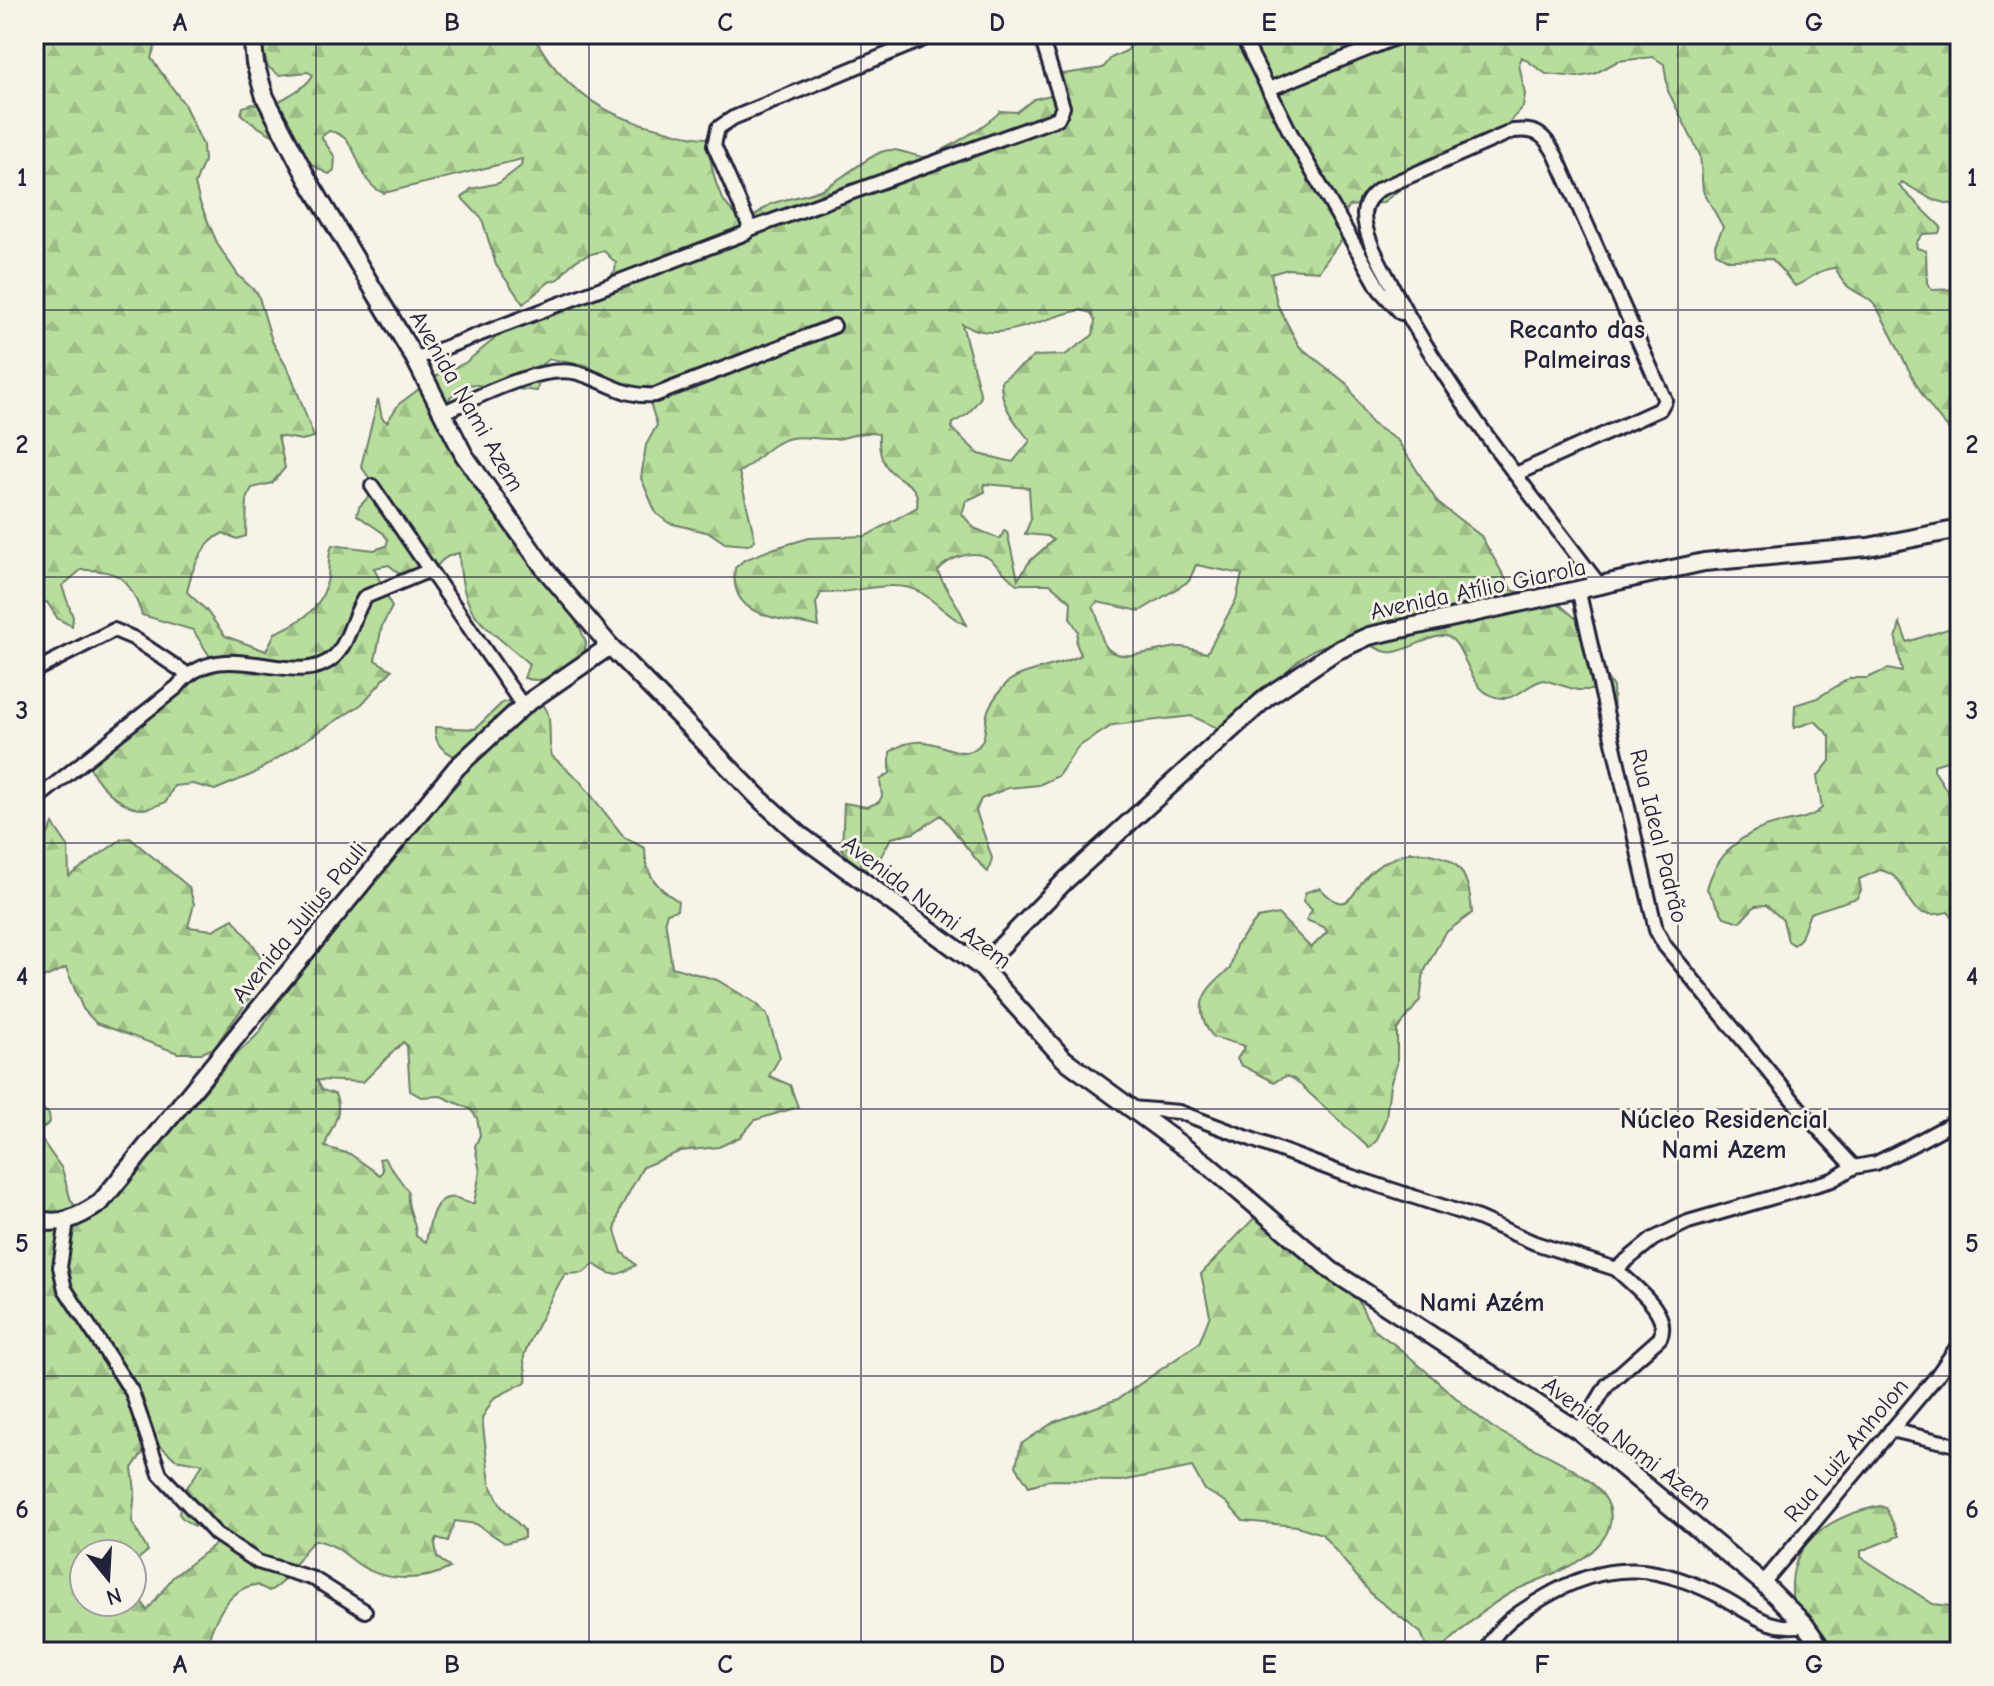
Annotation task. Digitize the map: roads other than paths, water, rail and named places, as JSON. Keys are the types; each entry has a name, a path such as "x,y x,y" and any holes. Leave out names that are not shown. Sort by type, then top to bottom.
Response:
{"street":[{"name":"Avenida Nami Azem","path":"252,34 255,63 265,97 307,178 415,359 464,455 502,511 610,646 801,836 981,967 1064,1059 1207,1164 1332,1271 1579,1431 1763,1583 1805,1625 1824,1652"},
{"path":"750,229 714,145 718,128 733,118 936,34"},
{"path":"415,359 750,229 1058,118 1063,107 1040,34"},
{"path":"1241,34 1380,290 1411,325"},
{"path":"1269,89 1405,34"},
{"path":"1516,474 1664,404 1547,138 1532,129 1513,131 1380,189 1369,198 1364,213 1379,260 1433,362 1516,474 1601,587"},
{"path":"442,413 485,394 556,372 577,373 619,392 655,395 834,326"},
{"path":"372,486 523,706"},
{"name":"Avenida Atílio Giarola","path":"981,967 1066,880 1267,697 1334,652 1369,636 1579,593 1704,562 1868,547 1960,529"},
{"path":"34,801 177,687 187,674 241,659 300,670 320,665 334,656 365,597 428,571"},
{"name":"Rua Ideal Padrão","path":"1579,593 1656,930 1665,946 1801,1110 1854,1167"},
{"path":"34,671 114,630 133,638 187,674"},
{"name":"Avenida Julius Pauli","path":"67,1221 100,1203 127,1173 457,767 523,706 610,646"},
{"path":"1131,1108 1179,1112 1360,1180 1478,1218 1535,1243 1616,1269 1649,1301 1660,1317 1663,1331 1660,1338 1607,1385 1579,1431"},
{"path":"1616,1269 1653,1239 1688,1222 1832,1180 1854,1167 1876,1163 1960,1119"},
{"path":"34,1218 47,1223 67,1221 60,1267 65,1289 132,1392 160,1474 216,1534 258,1562 314,1579 365,1611"},
{"name":"Rua Luiz Anholon","path":"1763,1583 1960,1343"},
{"path":"1891,1430 1960,1446"},
{"path":"1487,1652 1506,1623 1530,1606 1575,1578 1608,1572 1645,1571 1674,1577 1702,1587 1760,1622 1785,1629 1805,1625"}],"district":[{"name":"Recanto das Palmeiras","path":"1577,344"},
{"name":"Núcleo Residencial Nami Azem","path":"1724,1134"},
{"name":"Nami Azém","path":"1482,1302"}]}
